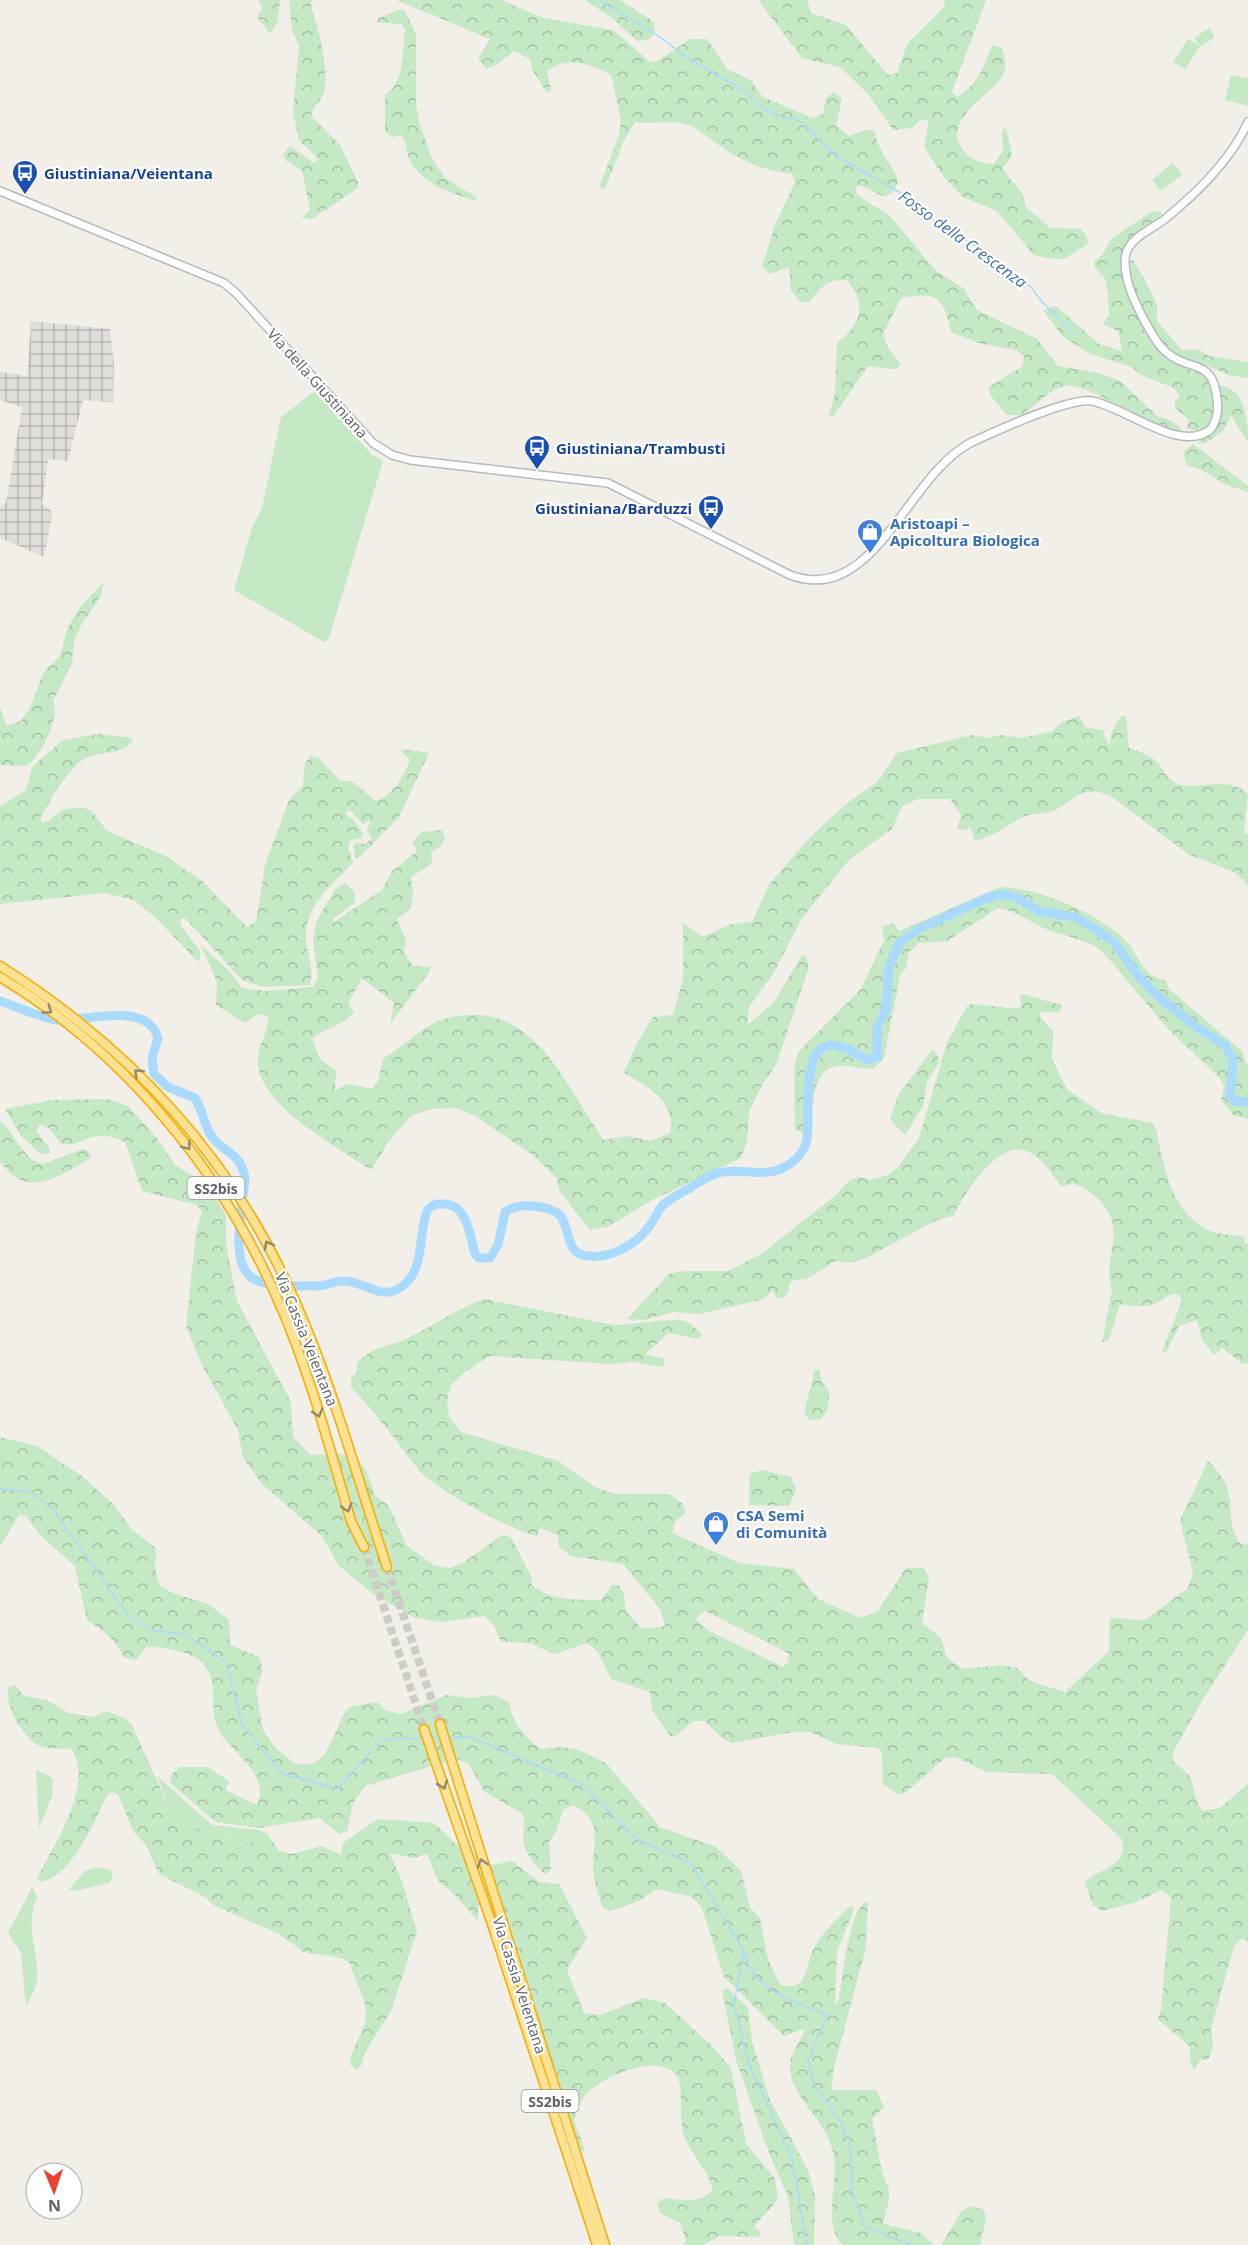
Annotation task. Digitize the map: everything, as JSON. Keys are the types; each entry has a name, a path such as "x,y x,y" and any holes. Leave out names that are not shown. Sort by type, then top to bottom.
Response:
{"highway":[{"name":"Via Cassia Veientana","path":"0,966 58,1004 120,1055 175,1112 223,1174 263,1236 296,1303 333,1401 387,1567"},
{"name":"Via Cassia Veientana","path":"0,977 73,1028 137,1087 166,1119 212,1180 251,1246 277,1298 297,1348 351,1521 364,1547"},
{"name":"Via Cassia Veientana","path":"440,1725 495,1920 597,2245"},
{"name":"Via Cassia Veientana","path":"423,1730 495,1920 605,2245"}],"street":[{"name":"Via della Giustiniana","path":"0,191 224,283 236,293 361,432 392,455 434,463 608,483 790,575 802,579 835,578 861,564 943,462 965,446 1001,429 1060,407 1088,400 1110,406 1178,436 1192,438 1203,435 1212,427 1217,416 1218,401 1214,381 1204,369 1175,358 1159,345 1130,288 1126,255 1134,241 1171,214 1217,168 1233,149 1248,122"}],"shaded area":[{"path":"31,321 110,329 114,363 113,402 83,400 68,461 48,459 42,504 53,512 44,557 0,538 0,507 6,502 22,407 0,400 0,372 27,376"}],"green space":[{"path":"258,0 280,0 278,21 270,34 257,17 263,7"},
{"path":"289,0 312,0 311,6 325,64 325,86 323,95 311,116 340,145 358,182 358,188 310,220 302,217 310,210 302,171 286,161 283,154 290,146 314,163 318,159 299,140 293,112 299,46 292,30"},
{"path":"396,0 502,0 543,18 613,30 649,61 656,62 690,39 707,39 727,69 750,80 763,97 813,118 823,114 826,98 834,92 842,99 836,125 849,136 866,130 875,131 878,145 898,182 892,193 884,197 860,185 855,188 857,195 890,216 936,271 963,288 977,310 1037,339 1058,366 1097,373 1119,380 1157,416 1172,421 1181,429 1179,434 1085,389 1067,385 1052,391 1021,415 1007,415 990,395 989,387 1023,366 1024,356 1016,350 978,343 951,332 942,304 931,296 923,295 901,298 883,334 888,348 901,364 895,369 868,366 834,416 829,416 835,393 837,343 852,328 859,313 859,306 847,280 829,282 810,302 801,302 791,291 789,267 770,274 762,267 775,225 795,182 792,174 767,169 743,160 683,123 635,122 623,142 605,189 599,188 619,135 621,119 611,75 579,63 562,64 547,72 551,91 547,93 533,71 530,59 514,51 487,69 478,59 490,39"},
{"path":"585,0 620,0 654,22 655,33 648,40 637,41 613,19"},
{"path":"758,0 807,0 811,13 846,25 888,75 897,73 907,44 944,7 945,0 986,0 952,92 957,97 970,87 983,68 992,45 1002,48 1005,67 1001,78 963,117 957,135 960,145 966,154 974,159 994,164 1003,151 1002,131 1006,127 1012,156 1002,169 1022,193 1026,207 1050,228 1081,229 1087,237 1088,244 1064,259 1034,255 997,211 963,197 943,176 924,147 929,121 922,119 912,128 893,130 868,94 840,67 802,58"},
{"path":"404,10 416,34 416,103 419,122 432,159 445,178 476,197 476,201 438,187 422,176 410,160 403,138 400,135 392,137 385,131 385,95 397,82 400,74 405,30 401,24 377,22 378,18"},
{"path":"1209,28 1215,37 1200,47 1185,69 1173,62 1188,39 1200,46 1194,38"},
{"path":"1231,75 1248,78 1248,106 1225,100"},
{"path":"1173,163 1182,175 1161,191 1152,180"},
{"path":"1153,211 1161,212 1162,216 1129,242 1122,265 1133,260 1157,306 1157,321 1182,350 1198,349 1209,356 1248,362 1248,378 1228,375 1207,365 1204,369 1218,396 1218,386 1228,388 1240,399 1246,416 1248,443 1231,415 1224,430 1206,443 1198,444 1201,432 1187,428 1189,420 1175,408 1175,400 1181,398 1174,388 1141,375 1131,367 1091,354 1063,337 1043,310 1056,306 1099,344 1122,351 1118,331 1103,324 1109,315 1108,293 1105,278 1095,268 1094,262 1103,254 1112,238"},
{"path":"315,391 372,455 383,461 329,638 324,642 234,590 252,528 262,508 281,417"},
{"path":"1193,444 1248,486 1248,493 1224,484 1201,470 1187,466 1183,452"},
{"path":"104,582 101,596 80,627 74,642 72,663 53,701 55,708 52,726 38,754 27,766 0,765 0,707 7,726 21,721 30,708 43,673 60,656 67,629 80,607"},
{"path":"1079,716 1085,727 1103,730 1110,745 1111,734 1120,717 1126,716 1129,748 1155,760 1171,780 1189,786 1225,784 1241,789 1248,795 1244,832 1248,835 1248,885 1236,873 1188,854 1112,797 1102,793 1086,792 1053,811 1025,816 994,834 975,841 970,826 966,830 957,829 961,815 950,799 918,799 902,806 892,829 849,860 802,918 773,974 749,1007 747,1026 774,1002 802,955 806,957 809,967 776,1065 763,1083 749,1112 747,1142 741,1158 654,1199 607,1227 590,1230 560,1192 556,1177 531,1154 475,1116 456,1108 432,1109 412,1115 388,1142 373,1168 369,1169 287,1112 263,1082 258,1059 268,1017 258,1014 245,1023 216,1005 217,982 201,945 228,970 242,988 265,991 313,987 318,978 313,941 316,922 335,889 345,883 354,891 355,902 333,919 334,922 382,890 392,871 415,853 417,849 412,843 422,832 442,830 445,839 440,847 431,852 432,864 411,877 413,893 411,908 397,919 406,940 404,952 413,966 431,967 430,971 390,1024 394,1003 362,978 348,1003 354,1012 350,1017 312,1039 320,1059 336,1071 335,1091 348,1084 372,1089 378,1081 383,1059 435,1022 472,1015 499,1019 521,1030 541,1048 558,1069 604,1140 626,1136 651,1141 670,1133 669,1112 658,1096 624,1073 635,1047 653,1017 673,1015 683,979 683,923 703,937 731,924 752,922 769,885 809,838 845,805 877,782 897,753 972,735 988,738 1001,735 1022,738 1053,731 1061,723"},
{"path":"98,734 132,738 132,742 122,749 88,757 74,767 54,794 40,819 42,822 48,821 61,810 81,807 92,811 107,831 164,855 202,881 247,927 256,921 265,865 289,800 303,785 305,763 311,756 319,758 340,781 352,781 375,801 387,795 405,772 410,759 402,753 402,749 429,753 399,817 360,857 356,858 353,846 356,843 365,844 372,839 367,830 369,820 363,824 350,810 345,814 355,821 363,834 361,838 351,840 348,848 353,862 321,896 310,916 306,939 311,968 309,985 262,987 242,980 185,918 181,918 180,924 200,951 200,960 197,961 157,919 134,900 105,893 0,904 0,806 26,790 32,767 63,740"},
{"path":"1000,887 1048,896 1096,918 1122,937 1151,974 1166,980 1169,989 1242,1051 1248,1068 1248,1119 1233,1115 1221,1100 1224,1087 1221,1079 1170,1031 1101,950 998,908 947,941 919,943 909,952 906,968 900,975 884,1058 873,1069 836,1066 828,1069 822,1075 815,1091 811,1127 802,1133 795,1129 794,1068 799,1051 861,989 884,940 882,927 893,923 899,931"},
{"path":"1024,994 1061,1005 1059,1012 1042,1012 1039,1016 1053,1031 1052,1059 1067,1089 1101,1113 1152,1123 1156,1129 1167,1176 1180,1204 1189,1216 1202,1226 1217,1233 1245,1237 1244,1244 1248,1243 1248,1363 1243,1364 1222,1348 1214,1355 1202,1340 1197,1320 1179,1326 1166,1353 1162,1351 1182,1301 1178,1294 1147,1306 1120,1304 1109,1340 1102,1342 1112,1290 1110,1264 1113,1230 1111,1218 1105,1207 1092,1193 1074,1184 1061,1186 1038,1158 1029,1152 1017,1150 994,1160 984,1170 953,1216 937,1220 866,1258 851,1263 836,1261 806,1279 791,1281 787,1294 782,1298 777,1298 773,1290 764,1299 700,1314 673,1312 644,1320 627,1319 669,1274 684,1271 728,1271 761,1254 835,1196 851,1179 858,1177 871,1180 888,1175 898,1167 919,1138 947,1043 967,1006 971,1004 1018,1009 1022,1006 1019,996"},
{"path":"933,1049 938,1056 939,1063 927,1082 923,1106 905,1135 890,1119 899,1094"},
{"path":"107,1099 128,1106 156,1137 175,1165 206,1184 226,1215 226,1244 237,1301 291,1402 293,1437 310,1455 339,1454 358,1461 366,1470 375,1495 389,1506 406,1545 435,1566 450,1568 463,1563 500,1536 507,1535 512,1539 531,1576 532,1585 540,1590 556,1597 601,1600 612,1585 618,1585 623,1591 626,1611 642,1629 665,1626 660,1609 623,1564 571,1556 559,1547 558,1535 540,1528 537,1536 511,1527 439,1487 418,1469 351,1387 351,1379 357,1371 357,1363 369,1353 396,1343 484,1299 614,1325 681,1320 689,1323 702,1334 699,1339 669,1333 645,1354 664,1359 664,1367 632,1362 610,1364 490,1356 465,1372 451,1385 447,1400 449,1417 461,1432 558,1461 595,1487 615,1494 669,1494 683,1504 686,1513 676,1520 672,1533 739,1563 794,1569 818,1599 861,1618 878,1611 906,1568 923,1568 929,1577 922,1623 941,1638 947,1658 963,1669 1001,1665 1017,1668 1030,1681 1065,1692 1109,1651 1110,1618 1145,1620 1188,1588 1193,1573 1180,1520 1208,1461 1226,1483 1232,1524 1237,1538 1242,1545 1248,1543 1248,1630 1202,1701 1175,1748 1172,1760 1190,1776 1197,1802 1202,1811 1220,1808 1248,1784 1248,1942 1242,1938 1234,1946 1211,2029 1213,2047 1208,2060 1201,2059 1194,2070 1190,2060 1190,2047 1158,2019 1161,2009 1171,1898 1162,1890 1136,1902 1102,1911 1093,1905 1085,1882 1118,1860 1123,1847 1121,1838 1052,1774 987,1772 956,1757 945,1758 905,1793 897,1794 883,1784 882,1753 877,1748 837,1744 810,1732 793,1732 732,1743 725,1740 704,1721 693,1721 676,1736 670,1736 652,1710 650,1692 611,1679 598,1652 587,1643 555,1654 529,1643 501,1642 495,1627 485,1616 442,1622 415,1618 373,1594 338,1565 322,1536 262,1484 243,1458 238,1430 203,1367 186,1327 196,1233 202,1211 197,1205 142,1191 125,1142 113,1137 95,1136 76,1143 61,1144 50,1129 40,1124 36,1131 49,1147 50,1153 40,1154 20,1134 5,1109 52,1100","holes":["705,1611 788,1653 789,1661 783,1667 709,1631 695,1619"]},
{"path":"0,1121 29,1157 35,1161 43,1164 83,1149 88,1151 91,1158 46,1181 27,1182 18,1179 0,1162"},
{"path":"815,1369 820,1370 821,1380 829,1391 828,1409 821,1419 810,1420 804,1413"},
{"path":"0,1437 37,1446 83,1477 114,1505 132,1530 156,1548 155,1569 160,1586 173,1593 208,1604 229,1620 230,1645 259,1657 263,1670 256,1689 263,1730 276,1749 296,1764 313,1764 326,1753 345,1711 353,1706 377,1702 385,1710 401,1714 447,1695 471,1698 493,1695 509,1702 513,1717 520,1729 541,1749 563,1747 579,1750 606,1763 660,1827 716,1847 741,1871 750,1907 760,1919 768,1959 780,1985 797,1985 802,1981 818,1941 852,1906 854,1909 837,1952 835,2003 838,2003 851,1931 861,1907 868,1901 866,1947 834,2068 831,2090 876,2090 884,2107 872,2119 882,2172 889,2190 883,2224 921,2233 934,2245 842,2245 833,2224 835,2163 833,2152 827,2136 799,2095 790,2068 793,2052 804,2034 803,2029 784,2036 724,1977 702,1908 692,1897 658,1889 639,1901 610,1911 602,1907 593,1870 595,1833 593,1825 583,1811 573,1805 563,1810 557,1830 549,1842 551,1869 545,1875 526,1850 523,1836 525,1819 521,1813 484,1791 468,1763 456,1759 365,1786 353,1803 347,1831 339,1834 320,1818 258,1828 216,1822 170,1783 171,1775 180,1767 208,1767 230,1782 225,1790 257,1805 260,1793 259,1783 254,1773 218,1728 215,1720 212,1682 206,1666 187,1654 158,1647 146,1647 136,1660 124,1657 108,1636 87,1620 75,1566 40,1535 26,1516 19,1515 0,1547"},
{"path":"763,1470 791,1477 796,1490 789,1506 749,1505 750,1474"},
{"path":"15,1685 24,1696 47,1700 68,1713 93,1717 107,1711 126,1719 132,1725 171,1812 184,1824 233,1838 249,1850 251,1838 257,1830 267,1833 279,1851 291,1854 322,1846 341,1855 343,1843 378,1819 434,1823 459,1847 493,1865 512,1861 539,1882 559,1884 587,1938 567,1970 584,2013 600,2015 644,1998 665,2003 713,2047 731,2068 746,2143 775,2179 778,2199 754,2227 761,2232 759,2237 719,2236 703,2245 683,2245 686,2240 680,2223 660,2213 657,2204 664,2198 697,2199 713,2190 708,2176 685,2138 680,2085 671,2070 660,2066 632,2069 604,2081 585,2095 574,2120 585,2151 579,2151 494,1897 478,1906 478,1921 454,1894 438,1881 427,1854 414,1858 390,1853 401,1879 417,1931 391,2011 364,2054 361,2066 356,2069 350,2064 365,2021 366,2008 351,1964 342,1958 304,1952 279,1934 215,1906 205,1897 159,1874 146,1845 134,1832 118,1795 112,1792 107,1795 81,1846 63,1870 41,1882 37,1878 61,1832 75,1796 78,1779 77,1763 71,1749 41,1747 26,1734 9,1704 8,1688"},
{"path":"36,1770 53,1779 52,1796 39,1828"},
{"path":"157,1776 212,1825 257,1830 251,1838 249,1850 233,1838 184,1824 171,1812"},
{"path":"98,1867 111,1870 113,1877 109,1883 74,1891 69,1889 85,1871"},
{"path":"32,1887 37,1896 33,1908 32,1930 37,1980 26,2006 21,1952 8,1933"},
{"path":"728,1988 748,2008 752,2041 770,2100 808,2170 815,2196 814,2245 794,2245 788,2196 770,2156 736,2060 722,1990"},
{"path":"971,2206 984,2210 986,2219 980,2245 941,2245 962,2211"}],"waterway":[{"name":"Fosso della Crescenza","path":"599,0 663,39 683,55 746,92 758,105 773,114 800,121 833,154 921,205 929,218 980,249 992,261 1030,286 1043,303 1077,335"},
{"path":"0,1001 57,1020 129,1016 142,1019 152,1026 158,1038 152,1058 154,1074 168,1087 195,1098 210,1134 236,1157 243,1170 245,1179 239,1248 246,1272 261,1282 277,1285 318,1286 345,1281 382,1292 397,1290 405,1284 416,1268 427,1211 439,1204 452,1206 463,1216 475,1254 479,1258 490,1258 498,1245 505,1212 525,1206 540,1207 560,1215 575,1251 588,1256 605,1255 621,1250 636,1240 650,1225 663,1205 710,1176 733,1171 770,1172 779,1170 797,1158 805,1147 808,1128 809,1081 817,1054 825,1047 838,1046 867,1060 877,1057 877,1027 886,1010 889,967 900,942 919,929 987,898 1005,894 1020,899 1038,911 1078,918 1114,942 1139,977 1158,996 1196,1027 1226,1046 1233,1061 1230,1097 1235,1101 1248,1102"},
{"path":"0,1489 31,1492 52,1508 128,1615 152,1631 185,1634 226,1662 242,1724 281,1773 337,1789 382,1740 425,1738"},
{"path":"448,1737 471,1737 583,1785 636,1839 691,1863 744,1951 734,2004 748,2062 792,2158 807,2245"},
{"path":"430,1738 440,1738"},
{"path":"744,1952 749,1966 766,1986 788,1999 827,2015 808,2061 814,2085 841,2122 850,2146 852,2192 865,2227 911,2245"}],"tunnel":[{"path":"364,1547 424,1729"},
{"path":"387,1567 440,1724"}],"place":[{"name":"Giustiniana/Veientana","path":"25,196"},
{"name":"Giustiniana/Trambusti","path":"537,471"},
{"name":"Giustiniana/Barduzzi","path":"711,531"},
{"name":"Aristoapi – Apicoltura Biologica","path":"870,555"},
{"name":"CSA Semi di Comunità","path":"716,1547"}]}
